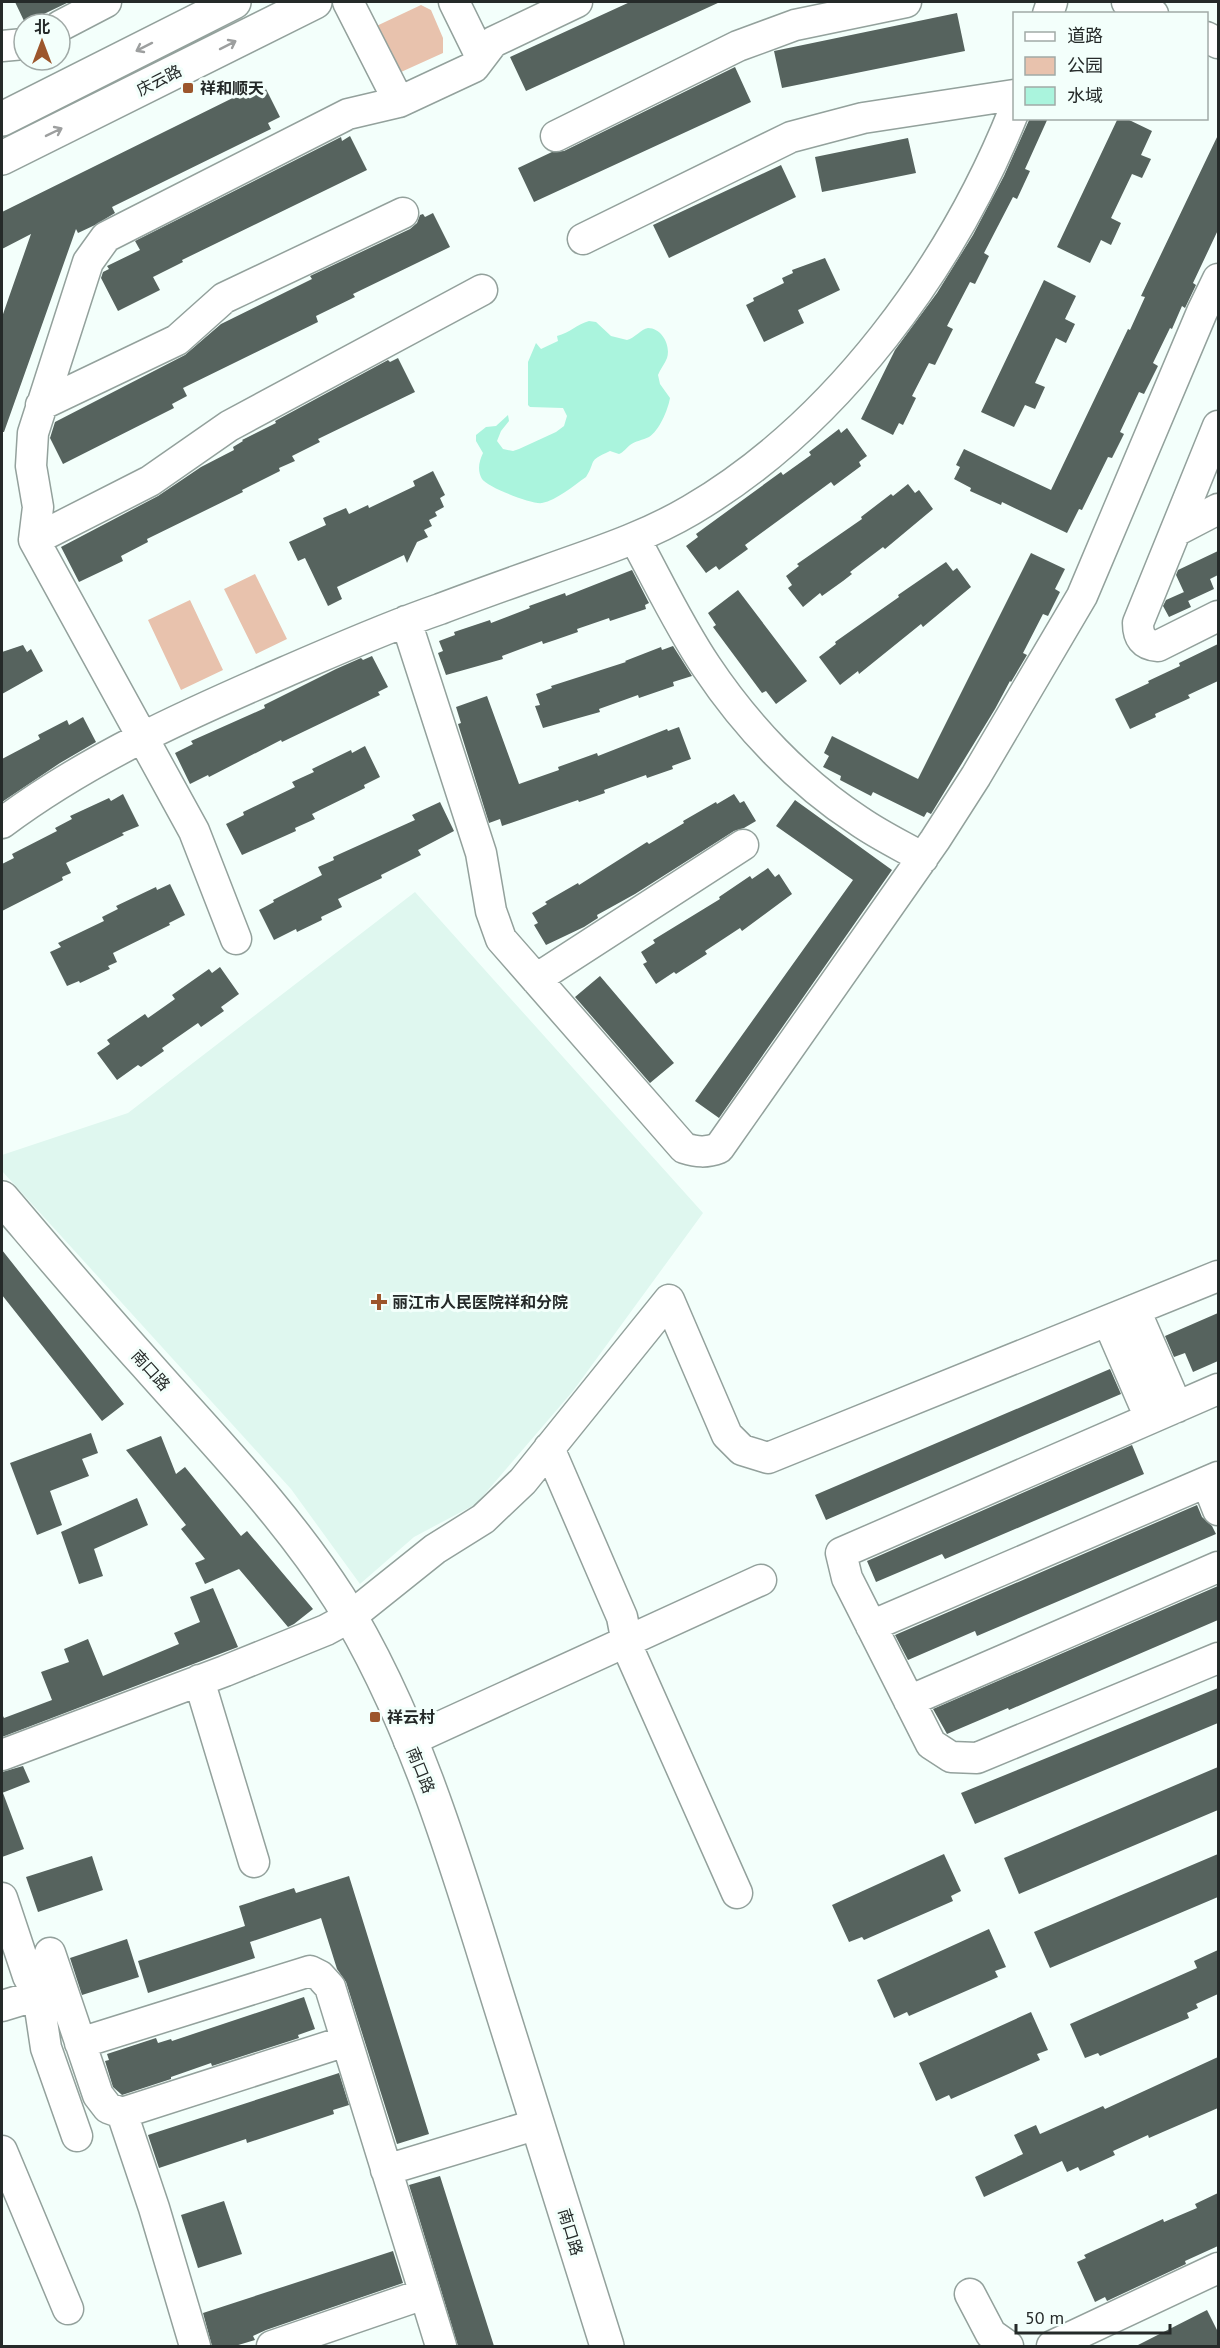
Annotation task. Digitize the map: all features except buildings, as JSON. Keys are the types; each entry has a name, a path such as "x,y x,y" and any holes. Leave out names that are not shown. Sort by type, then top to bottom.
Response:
{"main road":[{"path":"2,119 234,2"},
{"name":"庆云路","path":"2,158 315,2"},
{"name":"南口路","path":"2,1198 279,1513 310,1555 368,1649 410,1741 456,1865 607,2346"}],"street":[{"path":"72,20 106,2"},
{"path":"348,2 399,102"},
{"path":"454,2 482,57"},
{"path":"236,939 194,831 34,540 38,507 33,487 31,450 41,405 88,262 106,237 348,114 399,102 474,67 493,42 577,2"},
{"path":"556,136 738,46 795,25 906,2"},
{"path":"1127,2 1150,12"},
{"path":"583,239 791,137 863,118 1013,95"},
{"path":"2,823 55,786 142,736 203,707 406,621 635,539 690,511 753,468 811,418 890,327 944,249 992,161 1013,113"},
{"path":"41,405 177,340 224,298 403,213"},
{"path":"406,621 481,853 495,925 501,939 684,1148 697,1152 712,1151 719,1148 922,858 976,776 1082,596 1218,279"},
{"path":"34,540 150,481 229,426 482,290"},
{"path":"1218,426 1138,623 1140,637 1151,645 1164,644 1218,616"},
{"path":"1176,531 1218,509"},
{"path":"635,539 705,664 755,730 791,766 841,808 922,858"},
{"path":"536,979 743,845"},
{"path":"2,1755 326,1630 350,1617 435,1549 483,1519 523,1481 669,1300 728,1435 742,1450 768,1458 1218,1276"},
{"path":"1121,1316 1163,1413"},
{"path":"1218,1389 841,1553 847,1578 931,1744 951,1757 977,1758 1218,1658"},
{"path":"549,1448 622,1617 627,1641 737,1893"},
{"path":"871,1626 1213,1480 1218,1510"},
{"path":"909,1701 1218,1567"},
{"path":"410,1741 760,1580"},
{"path":"199,1680 255,1862"},
{"path":"2,1898 28,1976 38,1995 46,2048 76,2136"},
{"path":"50,1953 102,2102 108,2108 122,2113 346,2041"},
{"path":"80,2043 310,1971 320,1976 330,1987 441,2346"},
{"path":"2,2006 38,1995"},
{"path":"122,2113 154,2208 195,2346"},
{"path":"386,2170 537,2124"},
{"path":"2,2151 68,2309"},
{"path":"1052,2346 1218,2268"},
{"path":"272,2346 424,2294"},
{"path":"970,2294 992,2334 1008,2346"}],"shaded area":[{"name":"丽江市人民医院祥和分院","path":"415,892 703,1213 573,1391 476,1504 414,1537 360,1584 291,1489 2,1171 2,1155 128,1113"}],"green space":[{"path":"421,5 431,10 443,38 443,53 390,77 368,30"},
{"path":"255,574 287,639 256,654 224,589"},
{"path":"190,600 223,670 181,690 148,620"}],"water":[{"path":"589,321 596,322 611,336 627,340 648,328 657,331 664,338 668,353 658,375 660,384 670,398 660,425 649,437 632,444 621,453 610,451 598,457 586,477 553,499 537,503 501,491 482,479 479,469 483,453 476,441 476,435 486,427 496,426 508,415 509,421 497,441 503,449 513,451 556,432 564,426 567,416 563,408 530,407 528,405 528,362 536,343 541,349 558,341 557,336"}],"place":[{"name":"祥和顺天","path":"188,88"},
{"name":"丽江市人民医院祥和分院","path":"379,1302"},
{"name":"祥云村","path":"375,1717"}]}
